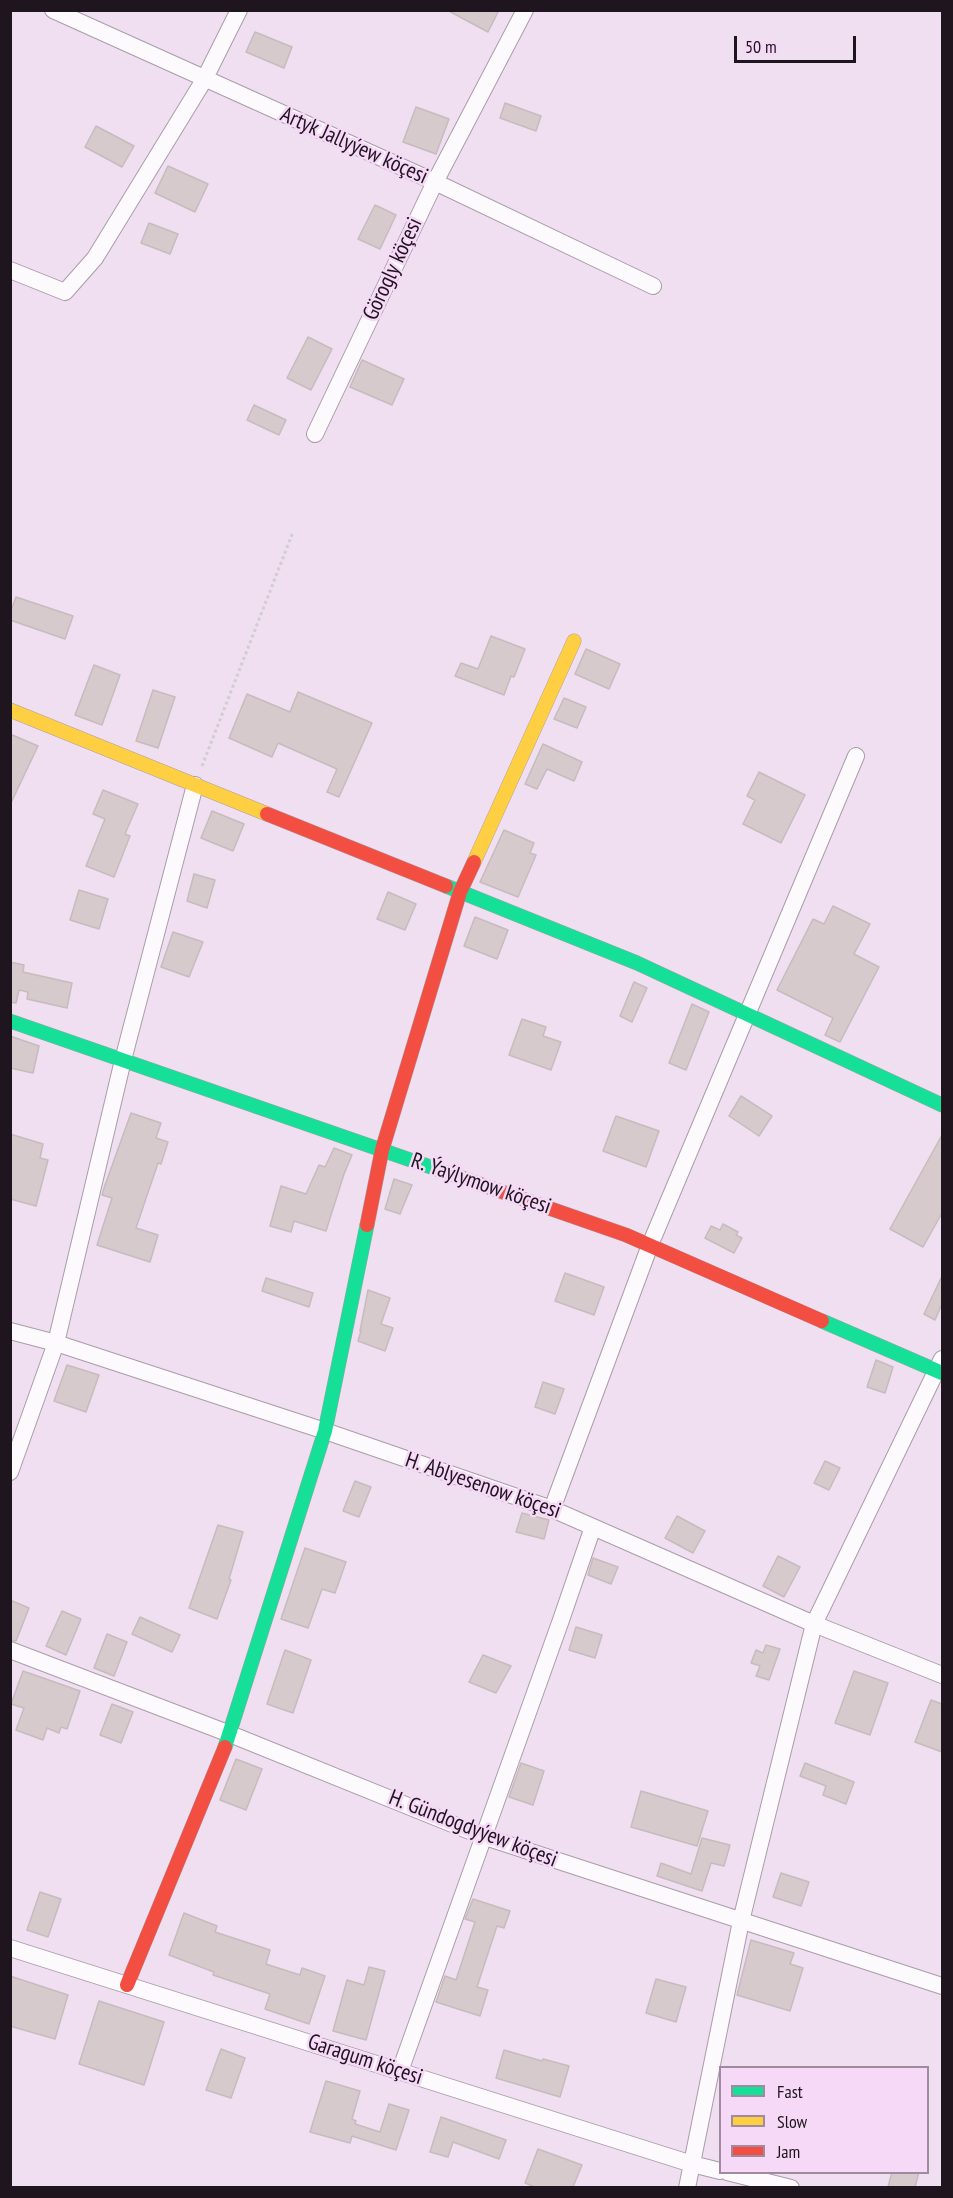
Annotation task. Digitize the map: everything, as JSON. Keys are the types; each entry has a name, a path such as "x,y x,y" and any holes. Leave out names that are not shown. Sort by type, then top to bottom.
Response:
{"street":[{"name":"Artyk Jallyýew köçesi","path":"53,10 204,80 435,182 653,286"},
{"path":"10,270 65,292 95,258 204,80 239,10"},
{"name":"Görogly köçesi","path":"315,434 435,182 525,10"},
{"path":"127,1985 230,1734 325,1431 382,1150 460,892 574,641"},
{"path":"10,710 637,963 942,1105"},
{"path":"552,1509 650,1245 856,756"},
{"path":"10,1472 56,1343 123,1060 195,785"},
{"name":"R. Ýaýlymow köçesi","path":"10,1021 626,1235 940,1368"},
{"name":"H. Ablyesenow köçesi","path":"10,1331 56,1343 325,1431 552,1509 814,1624 942,1675"},
{"path":"687,2187 741,1921 814,1624 940,1368"},
{"path":"400,2071 592,1527"},
{"name":"H. Gündogdyýew köçesi","path":"10,1650 230,1734 483,1836 942,1986"},
{"name":"Garagum köçesi","path":"10,1948 719,2171"},
{"path":"736,2174 791,2187"}],"path":[{"path":"195,785 293,532"}],"building":[{"path":"447,10 499,10 488,32"},
{"path":"255,32 292,47 284,68 246,52"},
{"path":"505,103 541,116 536,131 500,118"},
{"path":"416,107 449,119 436,154 403,142"},
{"path":"96,126 134,146 122,167 85,147"},
{"path":"168,166 208,184 195,212 155,193"},
{"path":"375,205 396,215 380,249 358,239"},
{"path":"149,223 178,234 170,254 141,243"},
{"path":"308,337 332,349 311,390 287,378"},
{"path":"362,360 404,379 392,405 350,387"},
{"path":"254,405 286,420 279,435 247,420"},
{"path":"16,597 73,616 65,639 10,620"},
{"path":"491,636 525,649 504,695 455,676 461,663 478,669"},
{"path":"586,649 620,664 609,689 575,674"},
{"path":"94,665 120,675 102,725 75,715"},
{"path":"153,690 175,697 158,748 136,741"},
{"path":"298,692 372,723 339,797 327,792 337,769 278,743 272,757 229,738 247,694 290,712"},
{"path":"564,698 586,707 577,728 554,719"},
{"path":"10,734 38,746 10,805"},
{"path":"543,744 582,762 574,781 547,769 537,789 525,784"},
{"path":"759,772 805,795 781,843 743,824 755,800 747,796"},
{"path":"103,790 138,804 125,834 130,836 114,877 86,866 105,819 93,814"},
{"path":"212,811 244,824 233,851 201,838"},
{"path":"504,830 534,843 530,853 536,855 518,897 480,882"},
{"path":"194,874 215,880 207,908 187,901"},
{"path":"79,890 108,899 99,929 70,920"},
{"path":"388,892 416,904 405,930 377,919"},
{"path":"833,906 870,924 854,954 879,967 840,1042 825,1035 833,1018 777,990 813,919 824,924"},
{"path":"475,917 508,930 497,959 464,946"},
{"path":"173,932 203,942 189,977 161,967"},
{"path":"10,962 24,965 23,972 72,983 67,1008 27,999 28,992 19,990 16,1003 10,1002"},
{"path":"634,982 647,988 632,1022 620,1016"},
{"path":"692,1004 709,1012 686,1070 669,1063"},
{"path":"522,1019 546,1027 543,1036 561,1042 551,1070 509,1055"},
{"path":"10,1036 39,1046 33,1073 10,1068"},
{"path":"741,1096 772,1116 759,1136 729,1116"},
{"path":"131,1113 161,1123 156,1138 168,1142 161,1164 158,1163 136,1228 158,1235 150,1262 97,1245 112,1198 102,1195"},
{"path":"616,1116 659,1131 646,1167 603,1151"},
{"path":"10,1134 43,1144 40,1158 48,1160 36,1206 10,1199"},
{"path":"942,1135 942,1213 923,1247 890,1229"},
{"path":"334,1148 352,1155 326,1231 294,1221 291,1232 270,1226 281,1186 306,1194 319,1165 325,1167"},
{"path":"394,1179 412,1185 400,1214 385,1209"},
{"path":"723,1224 738,1232 736,1235 742,1238 734,1253 705,1238 711,1226 720,1230"},
{"path":"565,1273 604,1287 594,1315 555,1301"},
{"path":"942,1276 942,1304 935,1320 924,1314"},
{"path":"266,1278 313,1293 309,1307 262,1291"},
{"path":"368,1290 390,1298 381,1324 393,1328 385,1351 358,1341"},
{"path":"876,1360 893,1367 885,1393 867,1387"},
{"path":"67,1365 99,1375 86,1412 54,1401"},
{"path":"543,1382 564,1389 555,1414 535,1407"},
{"path":"825,1461 840,1468 829,1490 814,1483"},
{"path":"355,1481 371,1487 359,1517 343,1511"},
{"path":"522,1513 549,1520 544,1539 516,1532"},
{"path":"677,1516 705,1531 693,1553 665,1538"},
{"path":"218,1525 243,1532 229,1579 231,1580 217,1619 189,1608"},
{"path":"305,1548 346,1562 335,1593 322,1589 308,1628 281,1619"},
{"path":"778,1556 800,1567 784,1597 763,1586"},
{"path":"593,1558 618,1567 611,1584 588,1575"},
{"path":"10,1600 29,1608 16,1641 10,1640"},
{"path":"62,1611 81,1619 66,1655 46,1646"},
{"path":"140,1617 180,1635 172,1652 132,1634"},
{"path":"576,1627 602,1635 595,1658 569,1650"},
{"path":"107,1634 127,1642 114,1676 94,1668"},
{"path":"766,1645 780,1649 769,1680 756,1676 760,1666 751,1663 756,1650 763,1653"},
{"path":"285,1650 311,1660 293,1713 267,1704"},
{"path":"483,1655 511,1666 496,1693 469,1682"},
{"path":"23,1671 80,1691 67,1729 61,1727 59,1733 47,1728 43,1740 16,1730 24,1708 11,1704"},
{"path":"854,1671 888,1683 870,1735 835,1723"},
{"path":"931,1700 942,1704 942,1752 915,1742"},
{"path":"112,1704 133,1712 121,1743 100,1735"},
{"path":"236,1759 262,1769 246,1810 220,1800"},
{"path":"521,1763 544,1771 533,1805 509,1797"},
{"path":"805,1763 854,1782 846,1804 823,1795 826,1786 800,1776"},
{"path":"641,1791 708,1811 697,1846 631,1827"},
{"path":"702,1838 730,1845 724,1866 711,1863 702,1891 657,1876 661,1863 691,1874"},
{"path":"781,1873 809,1882 801,1906 773,1897"},
{"path":"40,1892 61,1899 48,1937 27,1930"},
{"path":"473,1899 510,1911 504,1928 497,1926 477,1987 488,1990 480,2016 436,2002 445,1976 456,1980 475,1922 465,1919"},
{"path":"184,1913 217,1926 215,1932 270,1950 266,1964 300,1975 302,1968 325,1976 309,2024 265,2009 270,1994 213,1975 214,1972 169,1955"},
{"path":"751,1940 794,1953 790,1964 803,1968 790,2011 737,1995"},
{"path":"369,1967 385,1971 366,2040 333,2031 347,1980 364,1985"},
{"path":"10,1976 68,1995 55,2039 10,2026"},
{"path":"656,1979 686,1987 676,2022 646,2013"},
{"path":"99,2001 164,2022 144,2085 79,2064"},
{"path":"221,2049 245,2058 231,2098 206,2090"},
{"path":"504,2050 569,2066 560,2097 496,2078"},
{"path":"326,2081 360,2091 352,2119 356,2121 355,2124 380,2132 389,2104 409,2110 396,2150 352,2136 350,2143 310,2132"},
{"path":"441,2117 506,2140 499,2159 453,2142 448,2157 430,2152"},
{"path":"538,2149 582,2165 573,2187 535,2187 525,2183"},
{"path":"891,2174 918,2174 915,2187 888,2187"}],"traffic: fast":[{"path":"446,886 637,963 942,1105"},
{"path":"10,1021 448,1173"},
{"path":"225,1747 325,1431 367,1225"},
{"path":"822,1321 942,1373"}],"traffic: slow":[{"path":"474,862 574,641"},
{"path":"10,710 267,814"}],"traffic: jam":[{"path":"267,814 446,886"},
{"path":"367,1225 382,1150 460,892 474,862"},
{"path":"448,1173 626,1235 822,1321"},
{"path":"127,1985 225,1747"}]}
